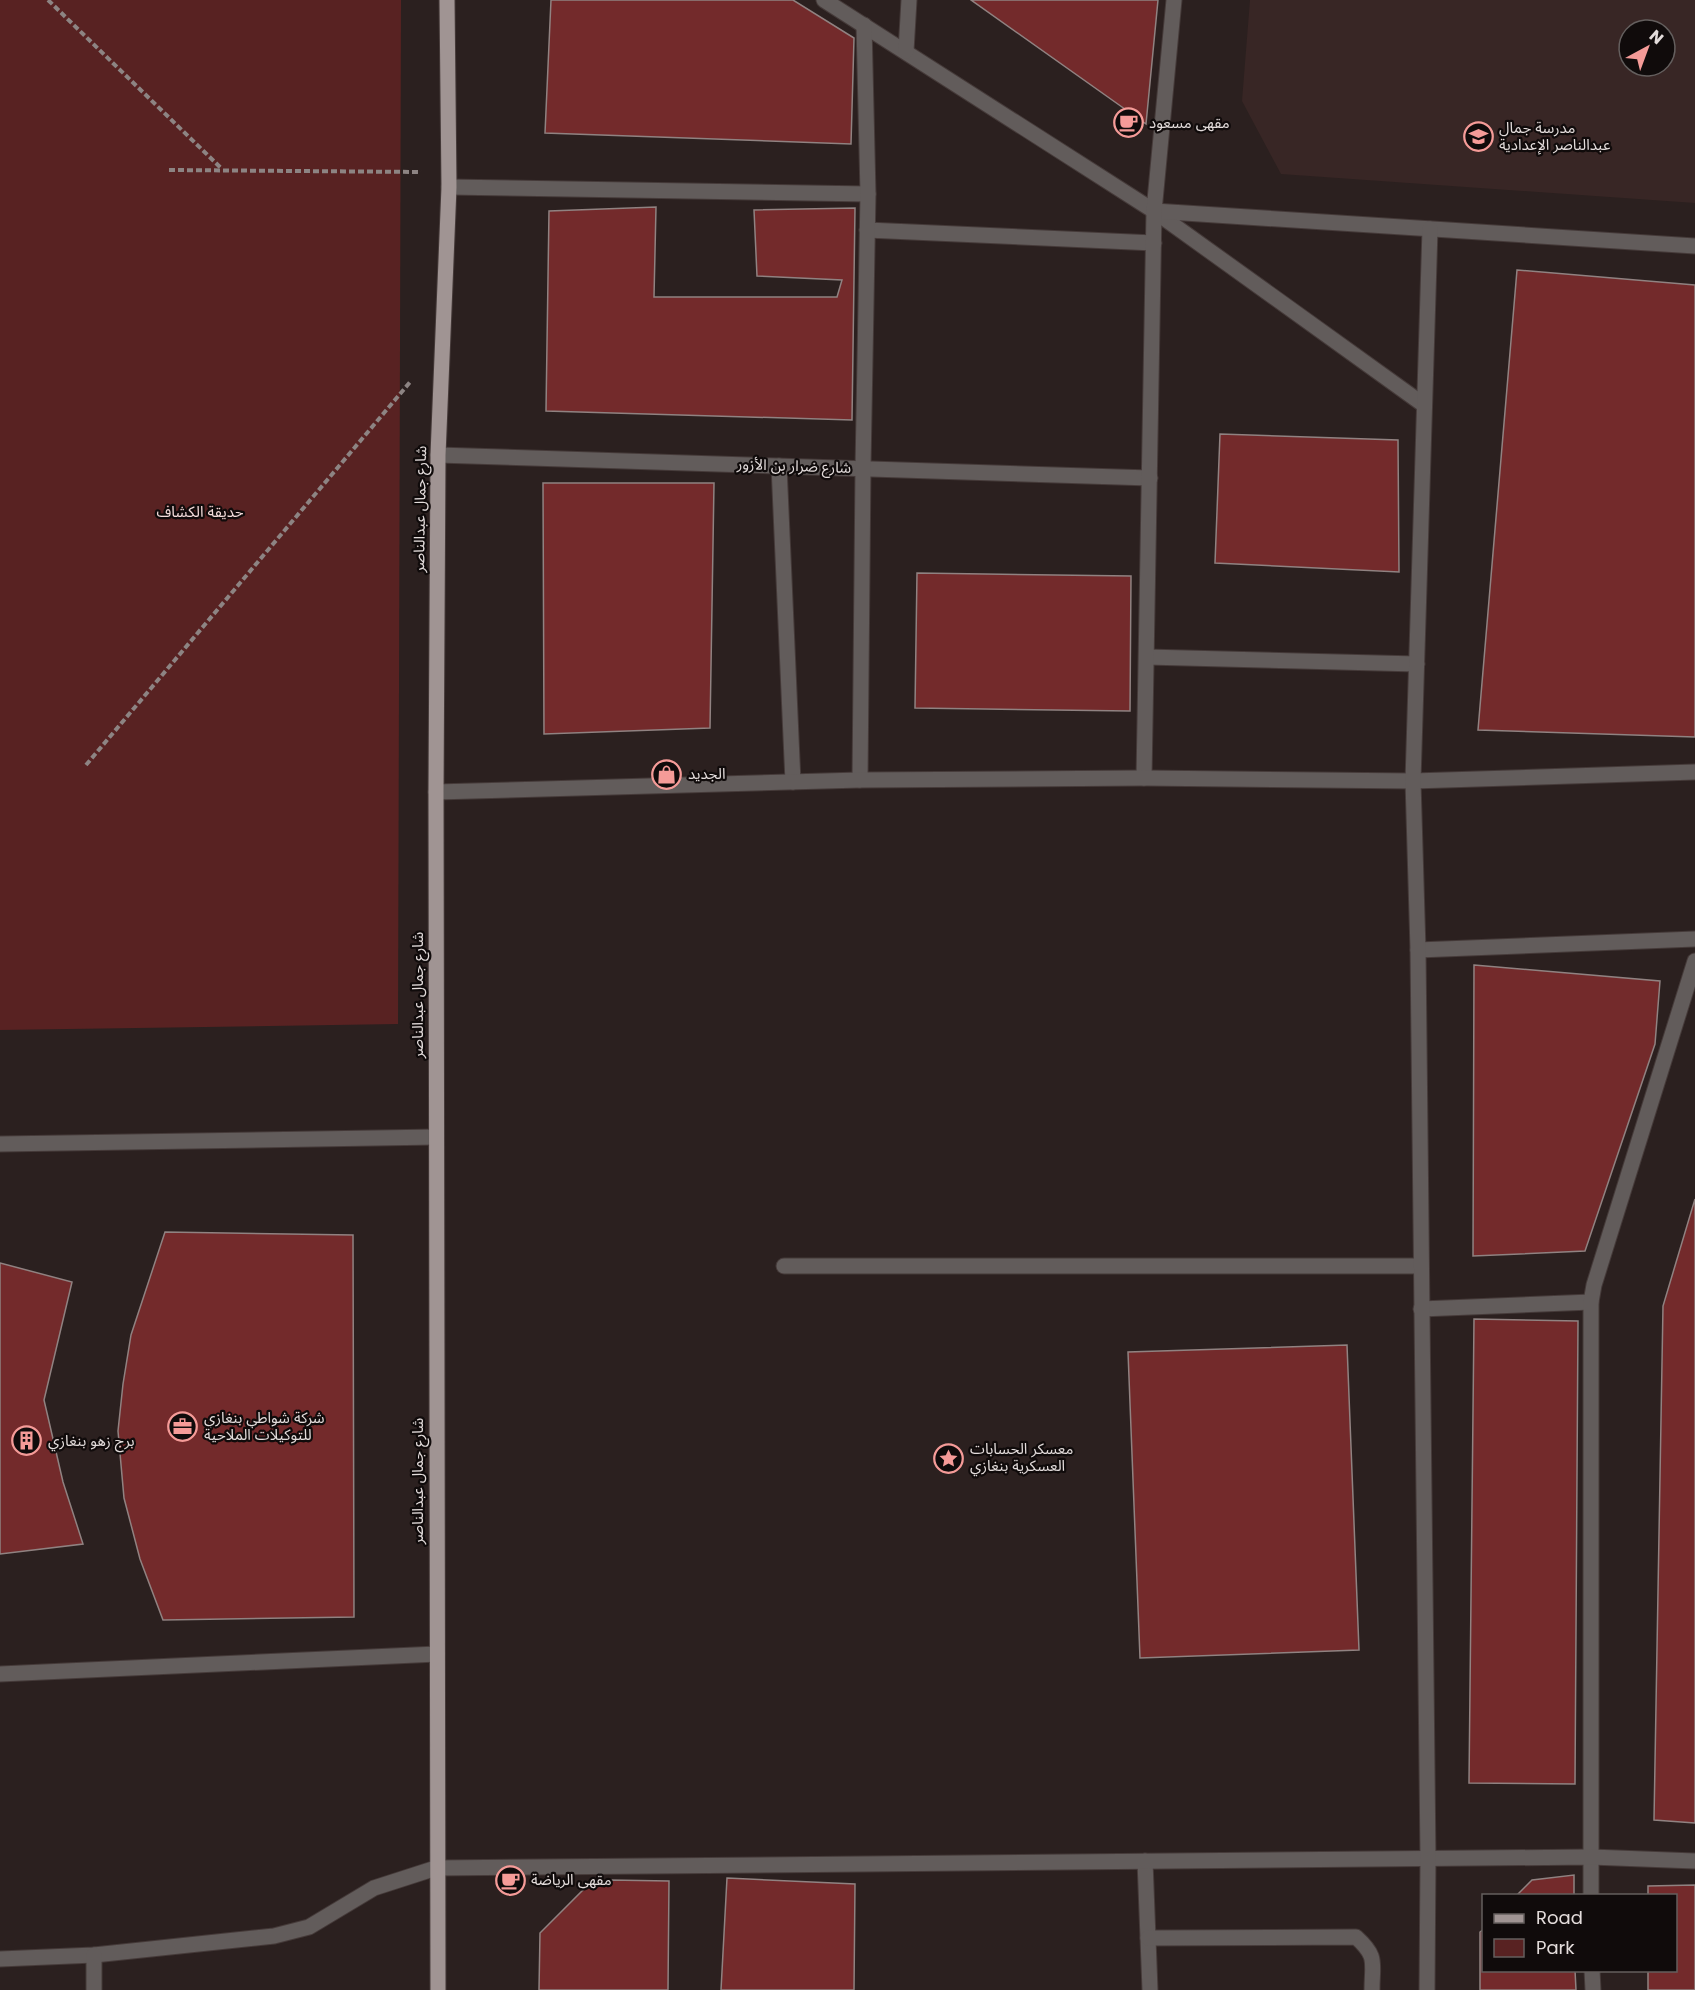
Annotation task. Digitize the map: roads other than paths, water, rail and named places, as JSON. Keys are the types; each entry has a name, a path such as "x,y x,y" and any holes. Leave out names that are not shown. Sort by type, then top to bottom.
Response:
{"main road":[{"name":"شارع جمال عبدالناصر","path":"438,1990 436,792 438,455 449,180 447,0"}],"street":[{"path":"824,0 1154,211 1424,405"},
{"path":"906,51 909,0"},
{"path":"1144,778 1154,211 1174,0"},
{"path":"860,780 868,194 864,26"},
{"path":"449,180 868,194"},
{"path":"1154,211 1695,246"},
{"path":"1427,1990 1428,1859 1418,950 1413,781 1430,229"},
{"path":"867,230 1154,243"},
{"name":"شارع ضرار بن الأزور","path":"438,455 1150,478"},
{"path":"779,466 793,782"},
{"path":"1147,657 1417,664"},
{"path":"436,792 860,780 1144,778 1413,781 1695,772"},
{"path":"1418,950 1695,939"},
{"path":"1591,1894 1591,1302 1594,1285 1695,961"},
{"path":"0,1144 436,1137"},
{"path":"784,1266 1421,1266"},
{"path":"1421,1309 1591,1302"},
{"path":"0,1674 436,1653"},
{"path":"0,1959 94,1955 274,1936 309,1927 374,1888 436,1868 1591,1857 1695,1861"},
{"path":"1145,1861 1150,1990"},
{"path":"1148,1938 1356,1937 1373,1955 1372,1990"},
{"path":"94,1955 94,1990"},
{"path":"1592,1972 1593,1990"}],"place":[{"name":"مقهى مسعود","path":"1128,123"},
{"name":"مدرسة جمال عبدالناصر الإعدادية","path":"1478,137"},
{"name":"الجديد","path":"667,774"},
{"name":"شركة شواطي بنغازي للتوكيلات الملاحية","path":"183,1427"},
{"name":"برج زهو بنغازي","path":"27,1441"},
{"name":"معسكر الحسابات العسكرية بنغازي","path":"949,1458"},
{"name":"مقهى الرياضة","path":"510,1880"}],"park label":[{"name":"حديقة الكشاف","path":"200,512"}]}
